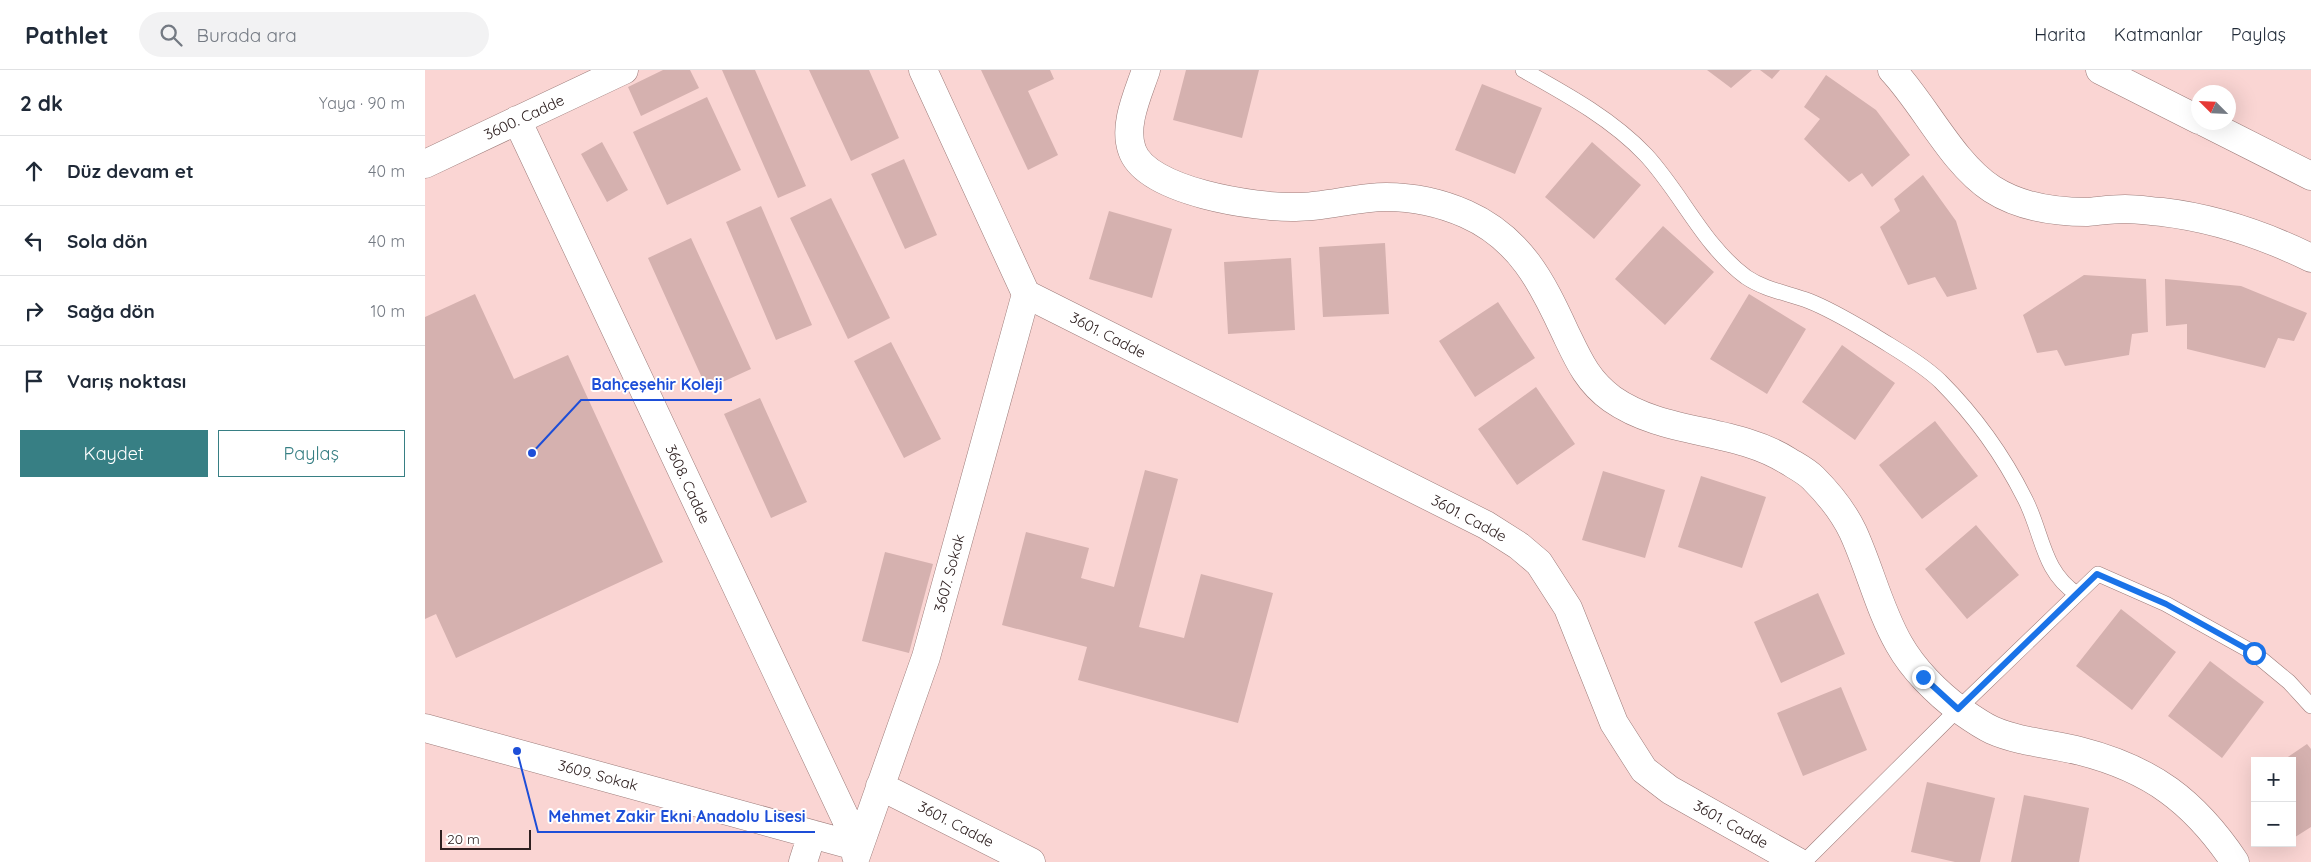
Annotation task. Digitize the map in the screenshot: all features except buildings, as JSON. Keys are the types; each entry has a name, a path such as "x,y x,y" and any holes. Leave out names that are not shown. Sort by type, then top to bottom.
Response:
{"street":[{"name":"3600. Cadde","path":"425,164 624,70"},
{"path":"923,70 1026,294"},
{"path":"1146,70 1129,126 1131,149 1140,165 1158,177 1196,193 1262,205 1297,207 1382,197 1416,199 1467,214 1502,236 1523,256 1539,278 1584,372 1610,398 1638,414 1675,427 1749,443 1775,453 1811,475 1836,504 1853,531 1872,584 1899,645 1923,677 1958,709 1993,730 2122,763 2163,785 2189,807 2217,836 2235,862"},
{"path":"1893,70 1944,138 1976,176 1991,188 2013,201 2047,209 2086,212 2125,209 2174,214 2211,221 2311,258"},
{"path":"2100,70 2191,116"},
{"name":"3608. Cadde","path":"517,120 856,855"},
{"path":"2220,130 2311,176"},
{"name":"3607. Sokak","path":"856,855 926,657 1026,294"},
{"name":"3601. Cadde","path":"1026,294 1486,525 1519,546 1539,563 1567,608 1614,723 1644,770 1670,790 1798,862"},
{"name":"3609. Sokak","path":"425,728 812,834 856,855"},
{"name":"3601. Cadde","path":"880,786 1031,862"},
{"path":"803,862 812,834"}],"lane":[{"path":"1523,70 1602,117 1646,155 1706,236 1724,257 1747,277 1764,287 1809,301 1843,317 1907,356 1939,381 1998,451 2026,500 2052,570 2063,585 2077,594"},
{"path":"1804,862 2097,574 2166,604 2254,653 2289,682 2311,706"}],"place":[{"name":"Bahçeşehir Koleji","path":"532,453"},
{"name":"Mehmet Zakir Ekni Anadolu Lisesi","path":"517,751"}],"route":[{"path":"1923,677 1958,709 2097,574 2166,604 2254,653"}]}
